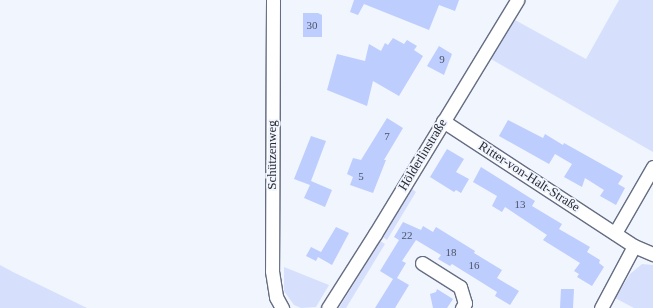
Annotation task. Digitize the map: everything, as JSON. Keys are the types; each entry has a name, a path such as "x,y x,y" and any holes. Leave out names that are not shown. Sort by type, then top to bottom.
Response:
{"street":[{"name":"Schützenweg","path":"273,0 272,271 276,297 282,308"},
{"name":"Hölderlinstraße","path":"328,308 517,0"},
{"name":"Ritter-von-Halt-Straße","path":"443,121 634,246 653,254"},
{"path":"615,233 653,167"},
{"path":"601,308 634,246"},
{"path":"422,263 460,287 465,303 462,308"}],"shaded area":[{"path":"619,0 653,0 653,152 491,59 515,20 586,59"},
{"path":"412,189 416,192 387,240 383,237"},
{"path":"380,241 385,244 346,308 339,308"},
{"path":"642,264 653,265 653,308 634,308 615,298 630,274"},
{"path":"0,265 13,272 87,308 0,308"},
{"path":"284,267 329,285 316,307 301,308 294,305 284,291"}],"building":[{"path":"354,0 459,0 455,11 439,5 429,30 364,4 358,15 350,12"},
{"path":"303,13 318,13 322,15 322,37 303,37"},
{"path":"393,38 404,44 407,40 417,46 414,50 423,56 399,96 373,81 367,106 327,90 337,54 365,61 369,44 381,51 385,43 388,45"},
{"path":"439,46 452,54 444,75 427,66"},
{"path":"387,118 403,128 384,160 386,160 373,193 350,185 353,177 347,174 353,158 361,160"},
{"path":"508,120 543,138 545,134 563,145 564,143 623,176 618,184 625,188 616,205 600,196 604,190 585,178 582,187 564,177 572,164 555,154 549,164 499,136"},
{"path":"311,136 326,141 311,181 332,190 325,207 304,198 310,185 294,179"},
{"path":"447,149 464,159 456,172 469,179 461,193 456,190 454,192 430,177"},
{"path":"481,167 535,201 532,206 562,224 559,229 590,247 587,252 600,260 599,263 604,267 592,286 577,277 579,274 574,271 580,263 543,240 547,235 505,207 502,212 492,206 497,196 473,182"},
{"path":"403,222 421,230 423,226 433,232 436,227 502,270 497,278 519,291 510,305 495,296 497,292 452,264 450,266 438,259 441,255 416,240 402,261 406,263 397,278 409,285 395,308 375,308 393,279 380,271 399,240 394,237"},
{"path":"336,227 349,233 332,265 318,257 316,261 306,256 311,247 321,252"},
{"path":"437,289 453,299 447,308 433,308 430,294 436,292"},
{"path":"561,289 574,289 573,308 560,308"}]}
